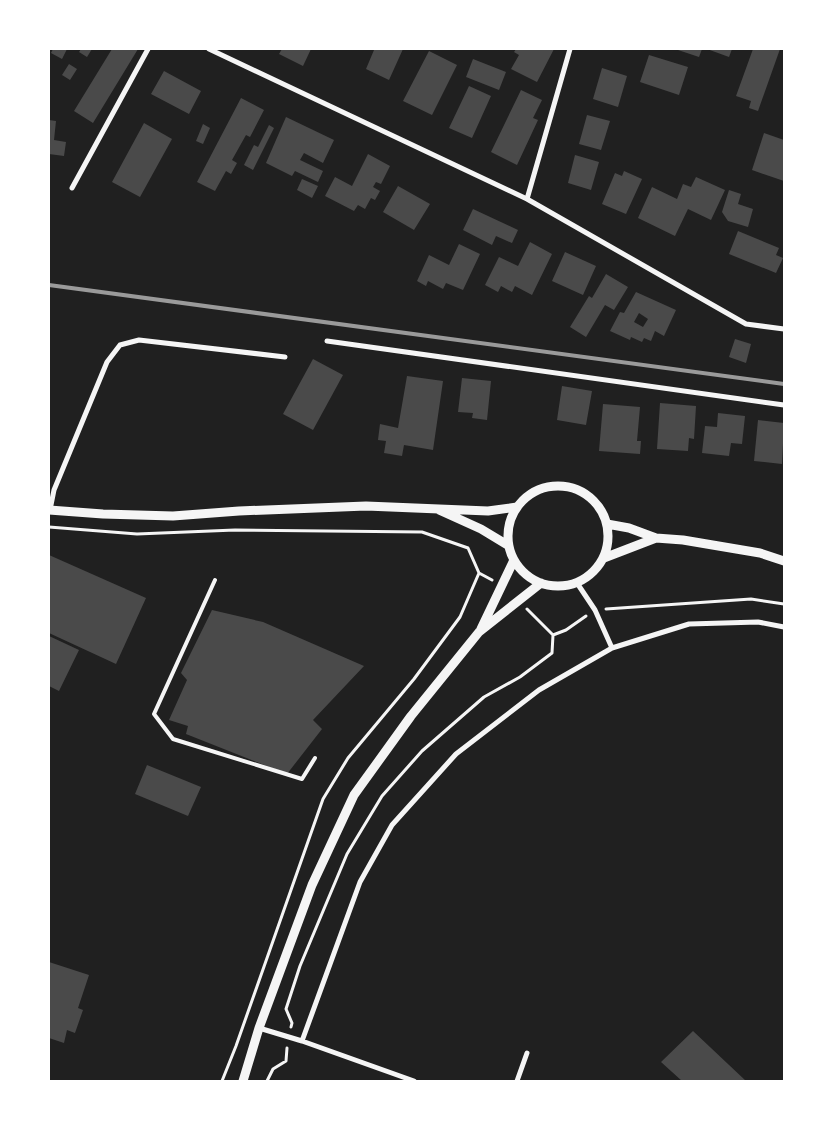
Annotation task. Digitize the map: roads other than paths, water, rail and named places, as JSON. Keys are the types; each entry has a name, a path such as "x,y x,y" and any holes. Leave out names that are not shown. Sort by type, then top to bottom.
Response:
{"street":[{"path":"72,188 148,49"},
{"path":"209,49 527,200 746,324 784,329"},
{"path":"527,200 570,49"},
{"path":"285,358 139,340 120,345 107,362 54,490 49,510 174,516 239,511 366,506 488,511 517,507"},
{"path":"327,342 784,405"},
{"path":"553,486 568,487 581,491 593,499 602,510 607,524 609,541 604,558 598,568 588,577 577,583 565,586 541,584 530,578 520,570 509,546 510,526 517,507 527,497 539,490 553,486"},
{"path":"434,508 481,529 509,546"},
{"path":"607,524 629,528 656,538 683,540 760,553 784,561"},
{"path":"604,558 656,538"},
{"path":"243,1081 259,1028 312,884 354,795 411,716 479,632 514,560"},
{"path":"577,583 595,610 612,648"},
{"path":"479,632 541,584"},
{"path":"302,1041 360,882 392,825 456,754 539,690 612,648 689,624 758,622 784,627"},
{"path":"259,1028 302,1041 414,1081"},
{"path":"517,1081 527,1053"}],"lane":[{"path":"215,580 154,714 174,739 302,779 315,758"}],"railway":[{"path":"49,285 784,384"}]}
